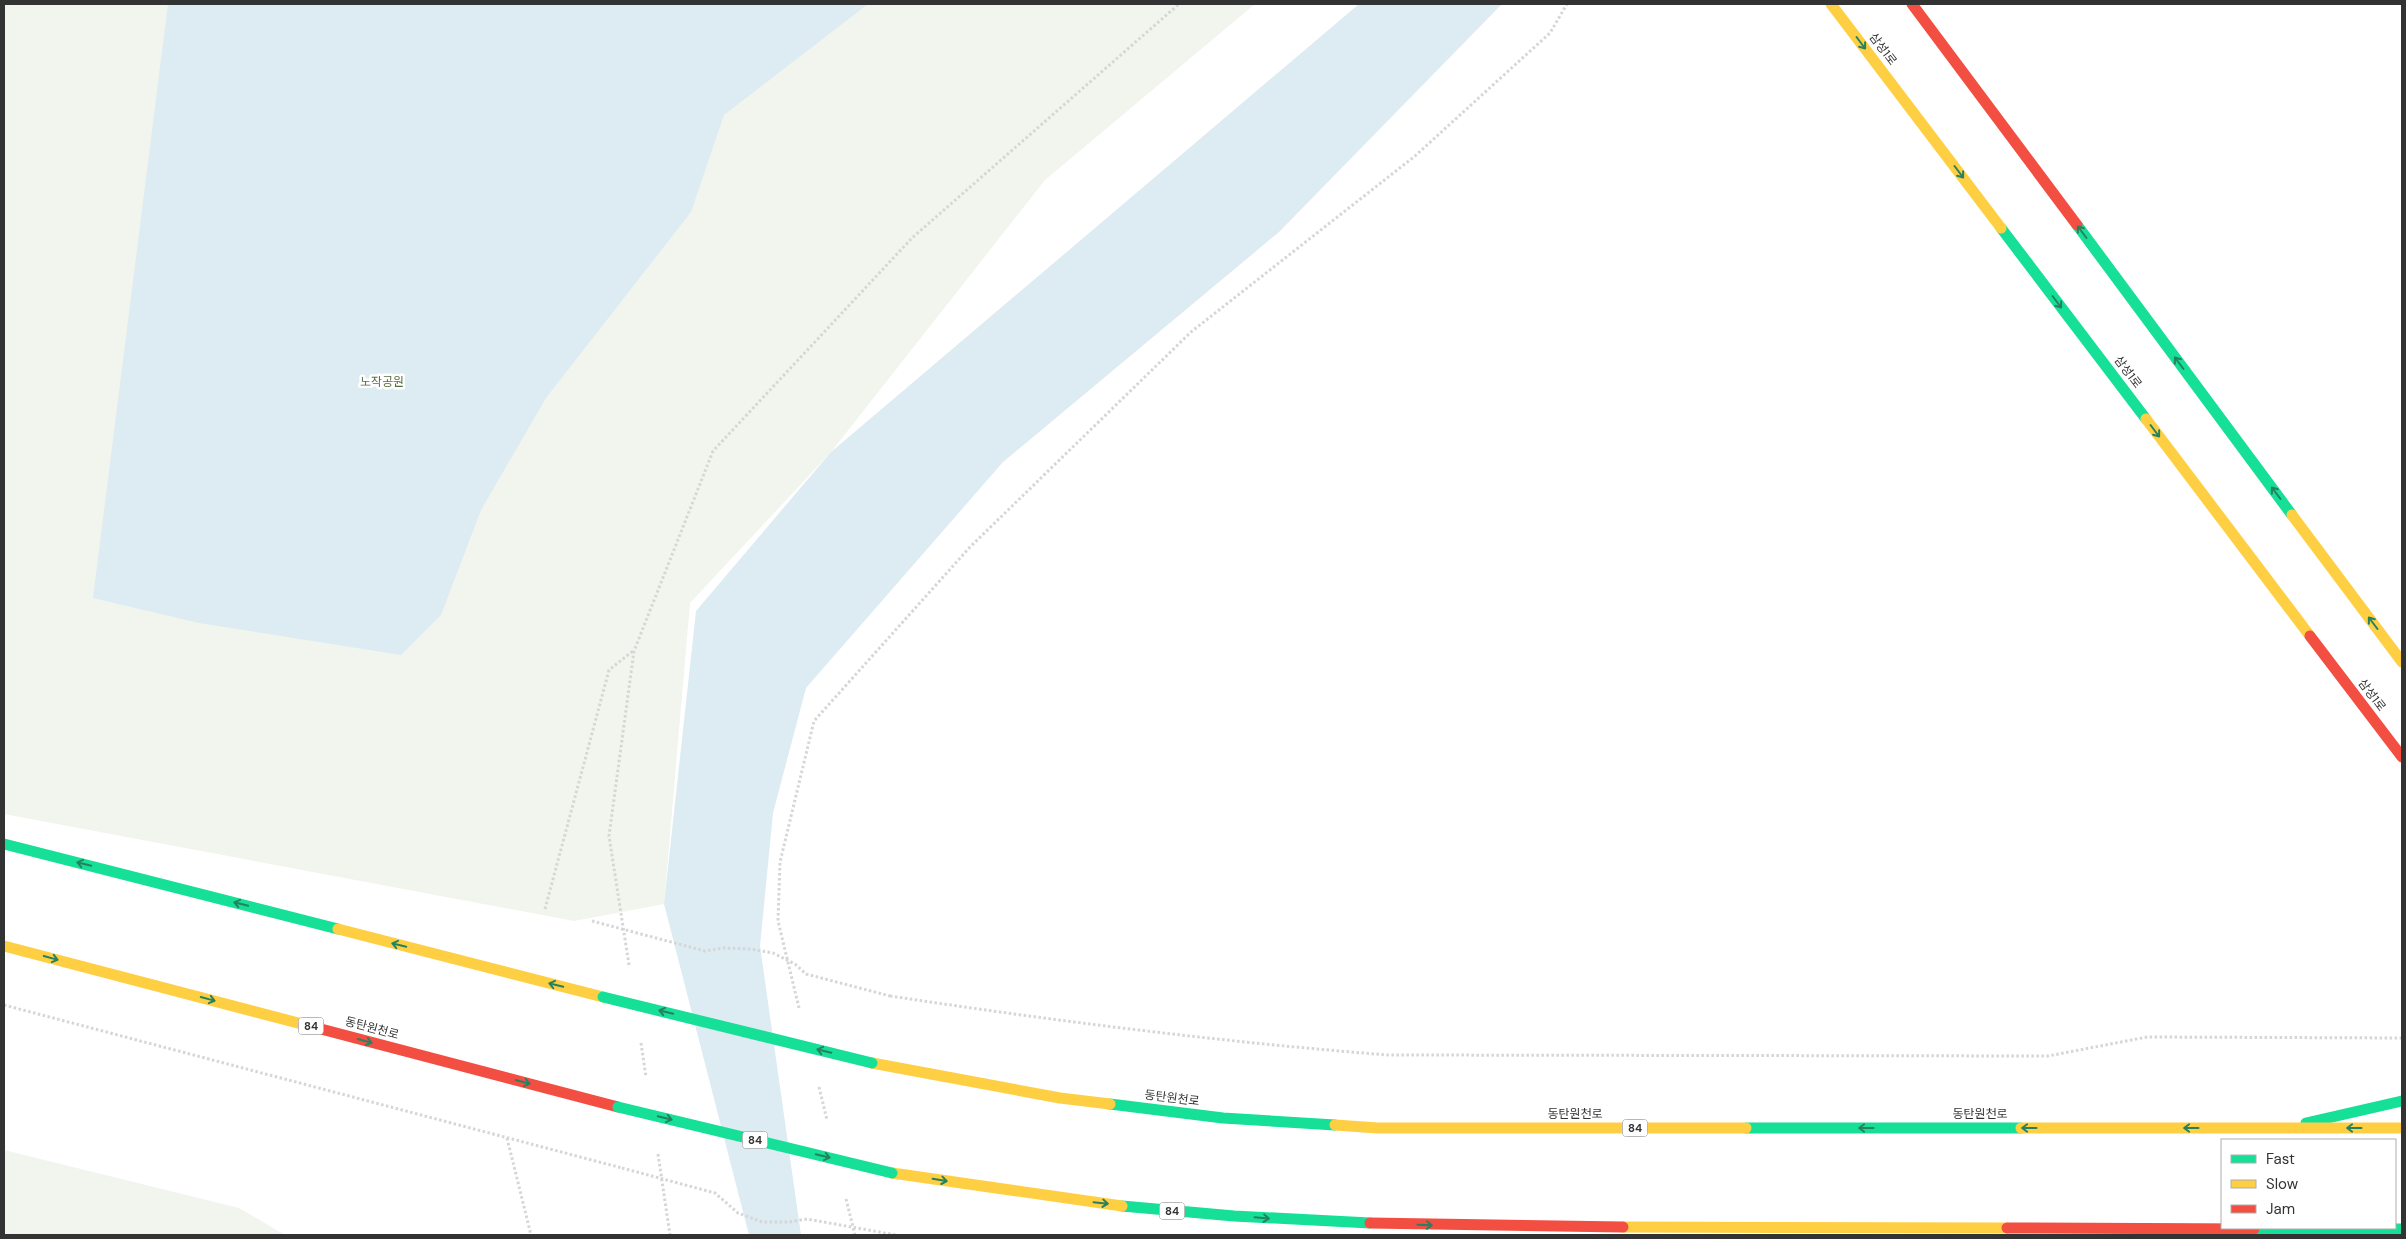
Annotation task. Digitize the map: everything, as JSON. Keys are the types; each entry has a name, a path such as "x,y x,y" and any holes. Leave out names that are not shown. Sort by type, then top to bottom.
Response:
{"main road":[{"name":"삼성1로","path":"1831,4 2402,757"},
{"path":"1912,4 2402,662"},
{"name":"동탄원천로","path":"4,844 603,997 872,1063 1060,1098 1223,1118 1378,1128 2402,1128"},
{"name":"동탄원천로","path":"4,946 618,1107 892,1172 1045,1197 1163,1210 1310,1222 1455,1226 2221,1228"},
{"path":"2280,1128 2402,1101"}],"path":[{"path":"630,972 609,836 634,651 713,452 912,238 1179,4"},
{"path":"801,1016 778,920 780,862 814,721 970,547 1191,332 1415,156 1550,33 1567,4"},
{"path":"545,909 609,670 634,651"},
{"path":"592,921 705,951 723,948 751,948 773,953 795,964 806,974 890,996 1031,1017 1315,1049 1388,1055 2048,1056 2147,1037 2402,1038"},
{"path":"4,1005 715,1193 738,1213 762,1222 789,1222 807,1219 896,1235"},
{"path":"640,1040 646,1079"},
{"path":"818,1083 827,1121"},
{"path":"507,1138 531,1235"},
{"path":"656,1148 670,1235"},
{"path":"846,1197 856,1235"}],"green space":[{"name":"노작공원","path":"4,4 1255,4 1045,180 831,452 690,603 664,904 574,921 4,814"},
{"path":"4,1150 239,1208 285,1235 4,1235"}],"shaded area":[{"path":"168,4 868,4 724,115 691,212 546,398 481,510 441,615 401,655 199,623 93,598"},
{"path":"1359,4 1502,4 1279,232 1003,462 806,688 773,813 760,946 801,1235 749,1235 664,904 696,611 831,452"}],"traffic: fast":[{"path":"2077,225 2292,515"},
{"path":"2001,228 2146,419"},
{"path":"4,844 338,929"},
{"path":"603,997 872,1063"},
{"path":"2306,1123 2402,1101"},
{"path":"1110,1104 1223,1118 1335,1125"},
{"path":"618,1107 892,1173"},
{"path":"1746,1128 2021,1128"},
{"path":"1122,1206 1234,1216 1370,1223"},
{"path":"2254,1229 2402,1229"}],"traffic: slow":[{"path":"1831,4 2001,228"},
{"path":"2146,419 2310,636"},
{"path":"2292,515 2402,662"},
{"path":"338,929 603,997"},
{"path":"4,946 321,1029"},
{"path":"872,1063 1060,1098 1110,1104"},
{"path":"1335,1125 1378,1128 1746,1128"},
{"path":"2021,1128 2402,1128"},
{"path":"892,1173 1122,1206"},
{"path":"1623,1227 2007,1228"}],"traffic: jam":[{"path":"1912,4 2077,225"},
{"path":"2310,636 2402,757"},
{"path":"321,1029 618,1107"},
{"path":"1370,1223 1623,1227"},
{"path":"2007,1228 2221,1229"}]}
